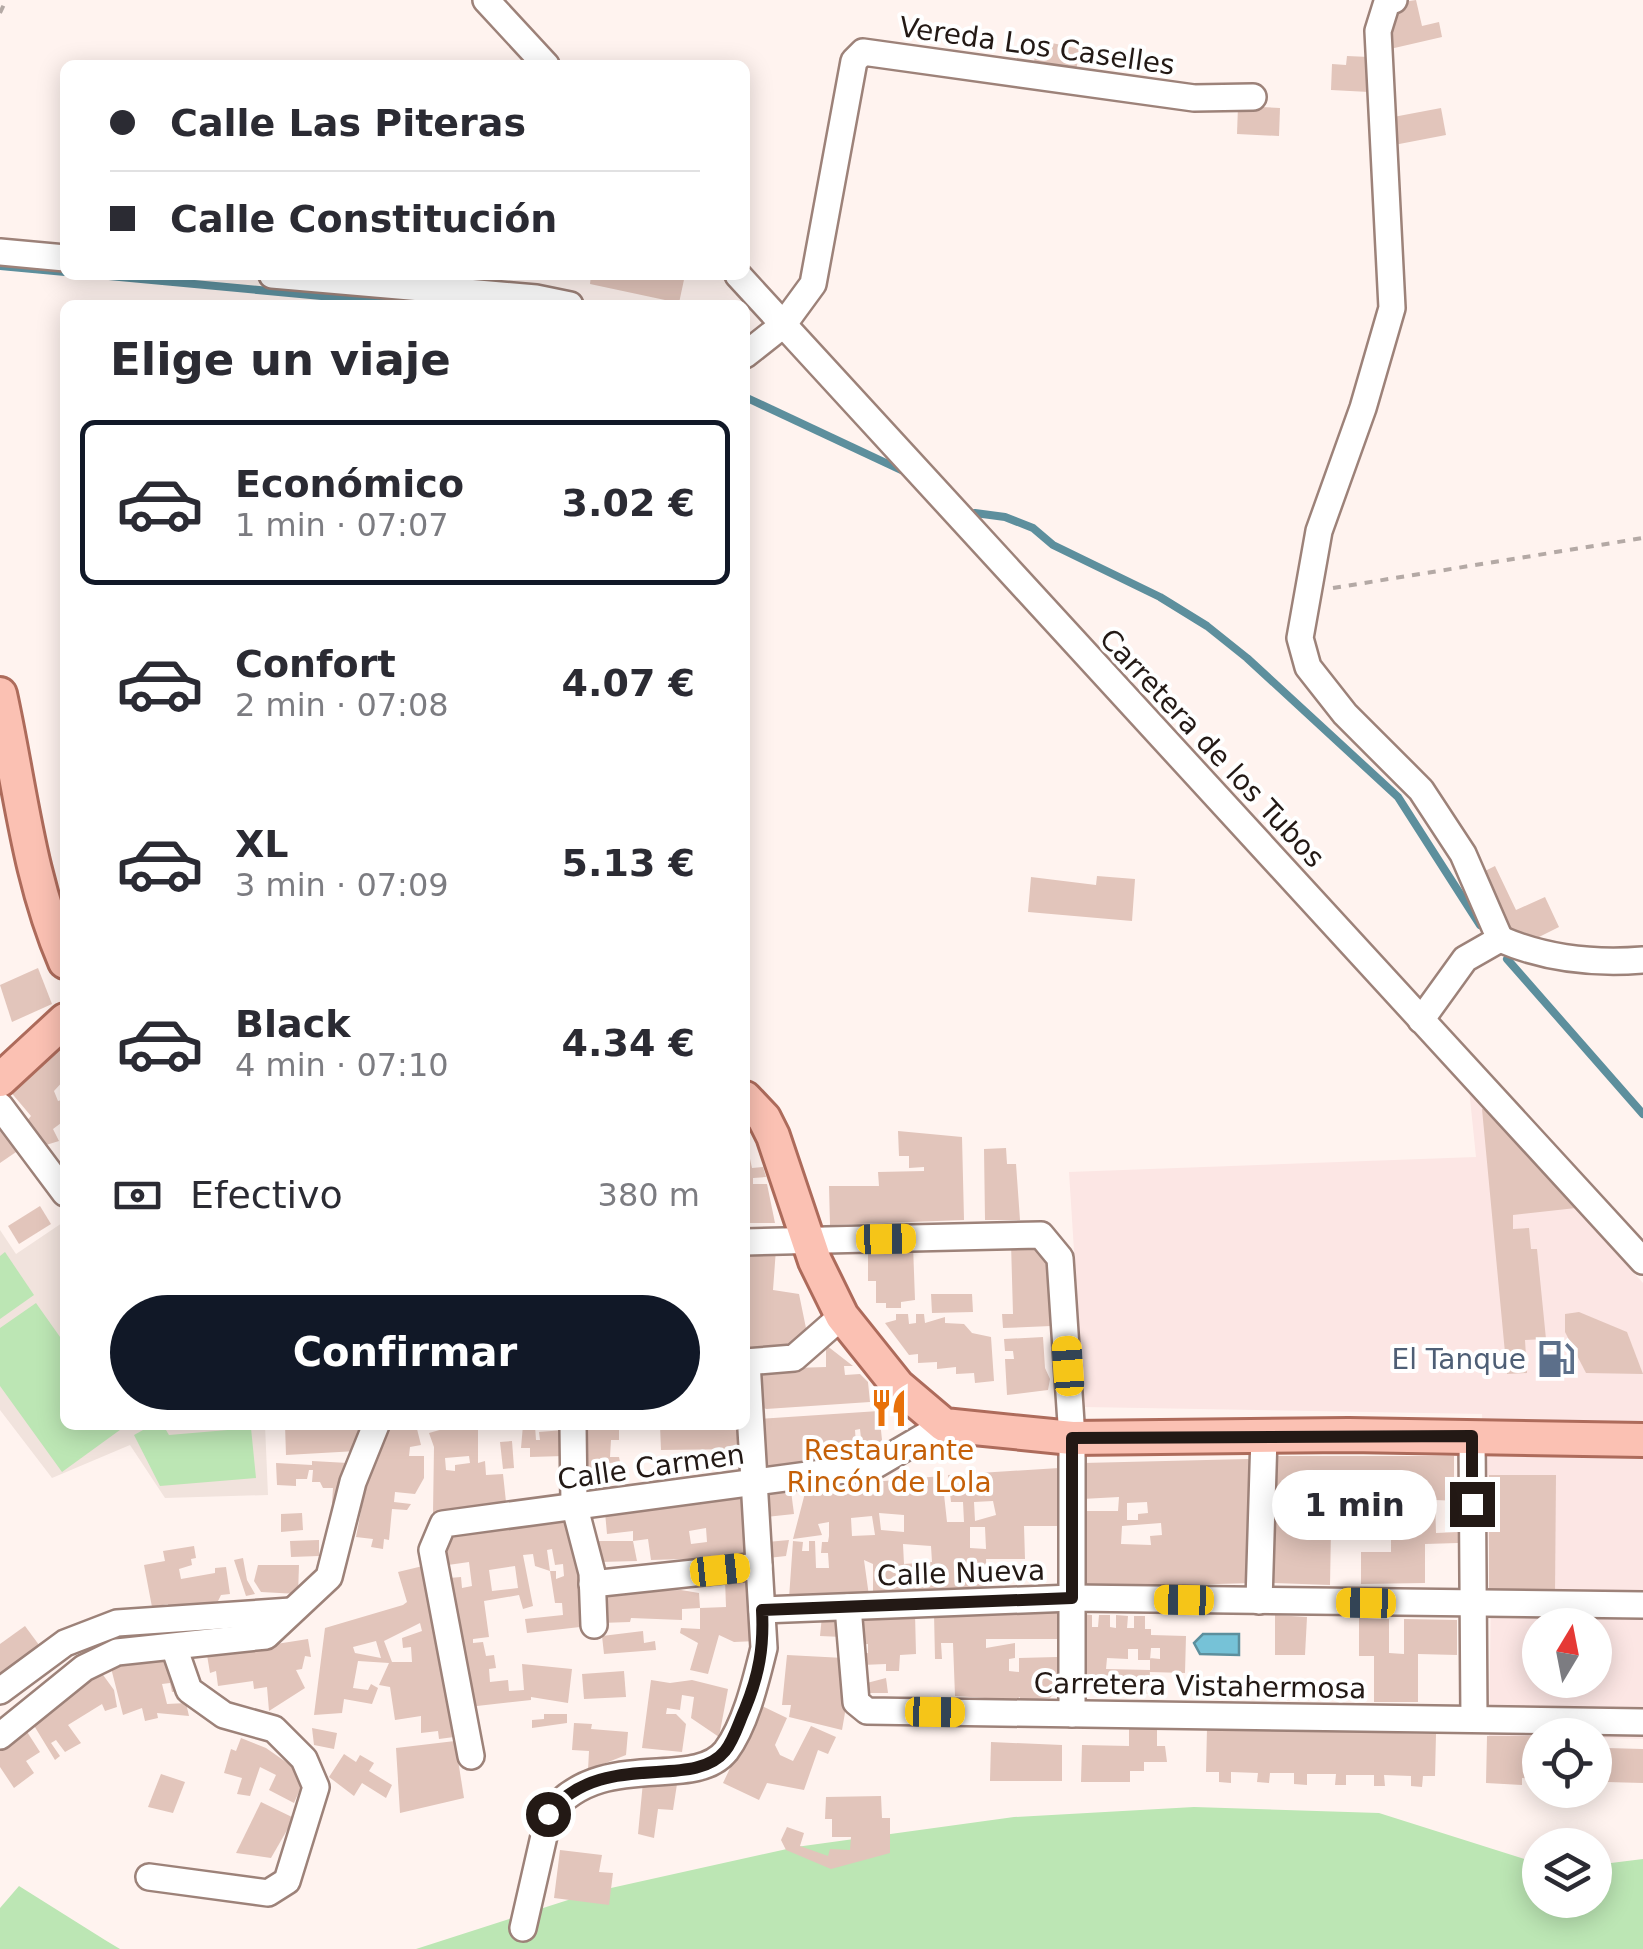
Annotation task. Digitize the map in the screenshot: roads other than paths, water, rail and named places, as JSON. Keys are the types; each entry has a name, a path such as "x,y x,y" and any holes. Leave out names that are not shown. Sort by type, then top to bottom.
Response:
{"main road":[{"path":"0,694 10,811 60,949"},
{"path":"0,1080 60,1025"},
{"path":"750,1103 773,1136 808,1241 842,1316 898,1386 944,1425 1072,1438 1472,1436 1643,1440"}],"street":[{"path":"486,0 541,60"},
{"path":"1394,0 1387,2 1378,31 1392,308 1363,408 1320,531 1300,638 1308,667 1344,714 1421,790 1463,854 1500,939 1533,954 1587,962 1643,960"},
{"name":"Vereda Los Caselles","path":"784,325 812,284 854,61 863,52 1194,98 1253,97"},
{"path":"0,252 60,258"},
{"path":"329,280 546,300"},
{"name":"Carretera de los Tubos","path":"743,280 1643,1262"},
{"path":"750,351 784,325"},
{"path":"1421,1020 1465,959 1500,939"},
{"path":"0,1106 57,1165"},
{"path":"750,1242 1041,1235 1060,1258 1072,1438 1072,1714"},
{"path":"750,1362 794,1358 842,1316"},
{"path":"522,1928 548,1814 560,1800 596,1780 643,1771 692,1770 725,1752 756,1682 764,1648 750,1422"},
{"name":"Calle Carmen","path":"471,1756 432,1550 444,1524 534,1515 574,1504 874,1466 944,1425"},
{"path":"0,1736 84,1668 117,1652 266,1636 329,1577 353,1482 374,1430"},
{"path":"574,1430 574,1504 592,1584 594,1626"},
{"path":"1259,1602 1264,1436"},
{"path":"1472,1436 1474,1719"},
{"path":"592,1584 759,1566"},
{"name":"Calle Nueva","path":"762,1610 1072,1598 1643,1605"},
{"name":"Carretera Vistahermosa","path":"848,1607 856,1702 862,1710 1643,1722"},
{"path":"0,1692 65,1643 117,1623 291,1611"},
{"path":"149,1877 268,1892 288,1881 316,1787 304,1759 274,1729 224,1715 188,1690 174,1647"}],"water":[{"path":"1203,1634 1239,1634 1239,1655 1200,1654 1194,1643"}],"waterway":[{"path":"0,266 60,272"},
{"path":"151,280 365,300"},
{"path":"750,399 901,470"},
{"path":"975,513 1005,517 1033,528 1053,545 1160,597 1207,626 1247,658 1398,797 1480,925"},
{"path":"1507,959 1643,1114"}],"place":[{"name":"El Tanque","path":"1556,1359"},
{"name":"Restaurante Rincón de Lola","path":"889,1408"}]}
